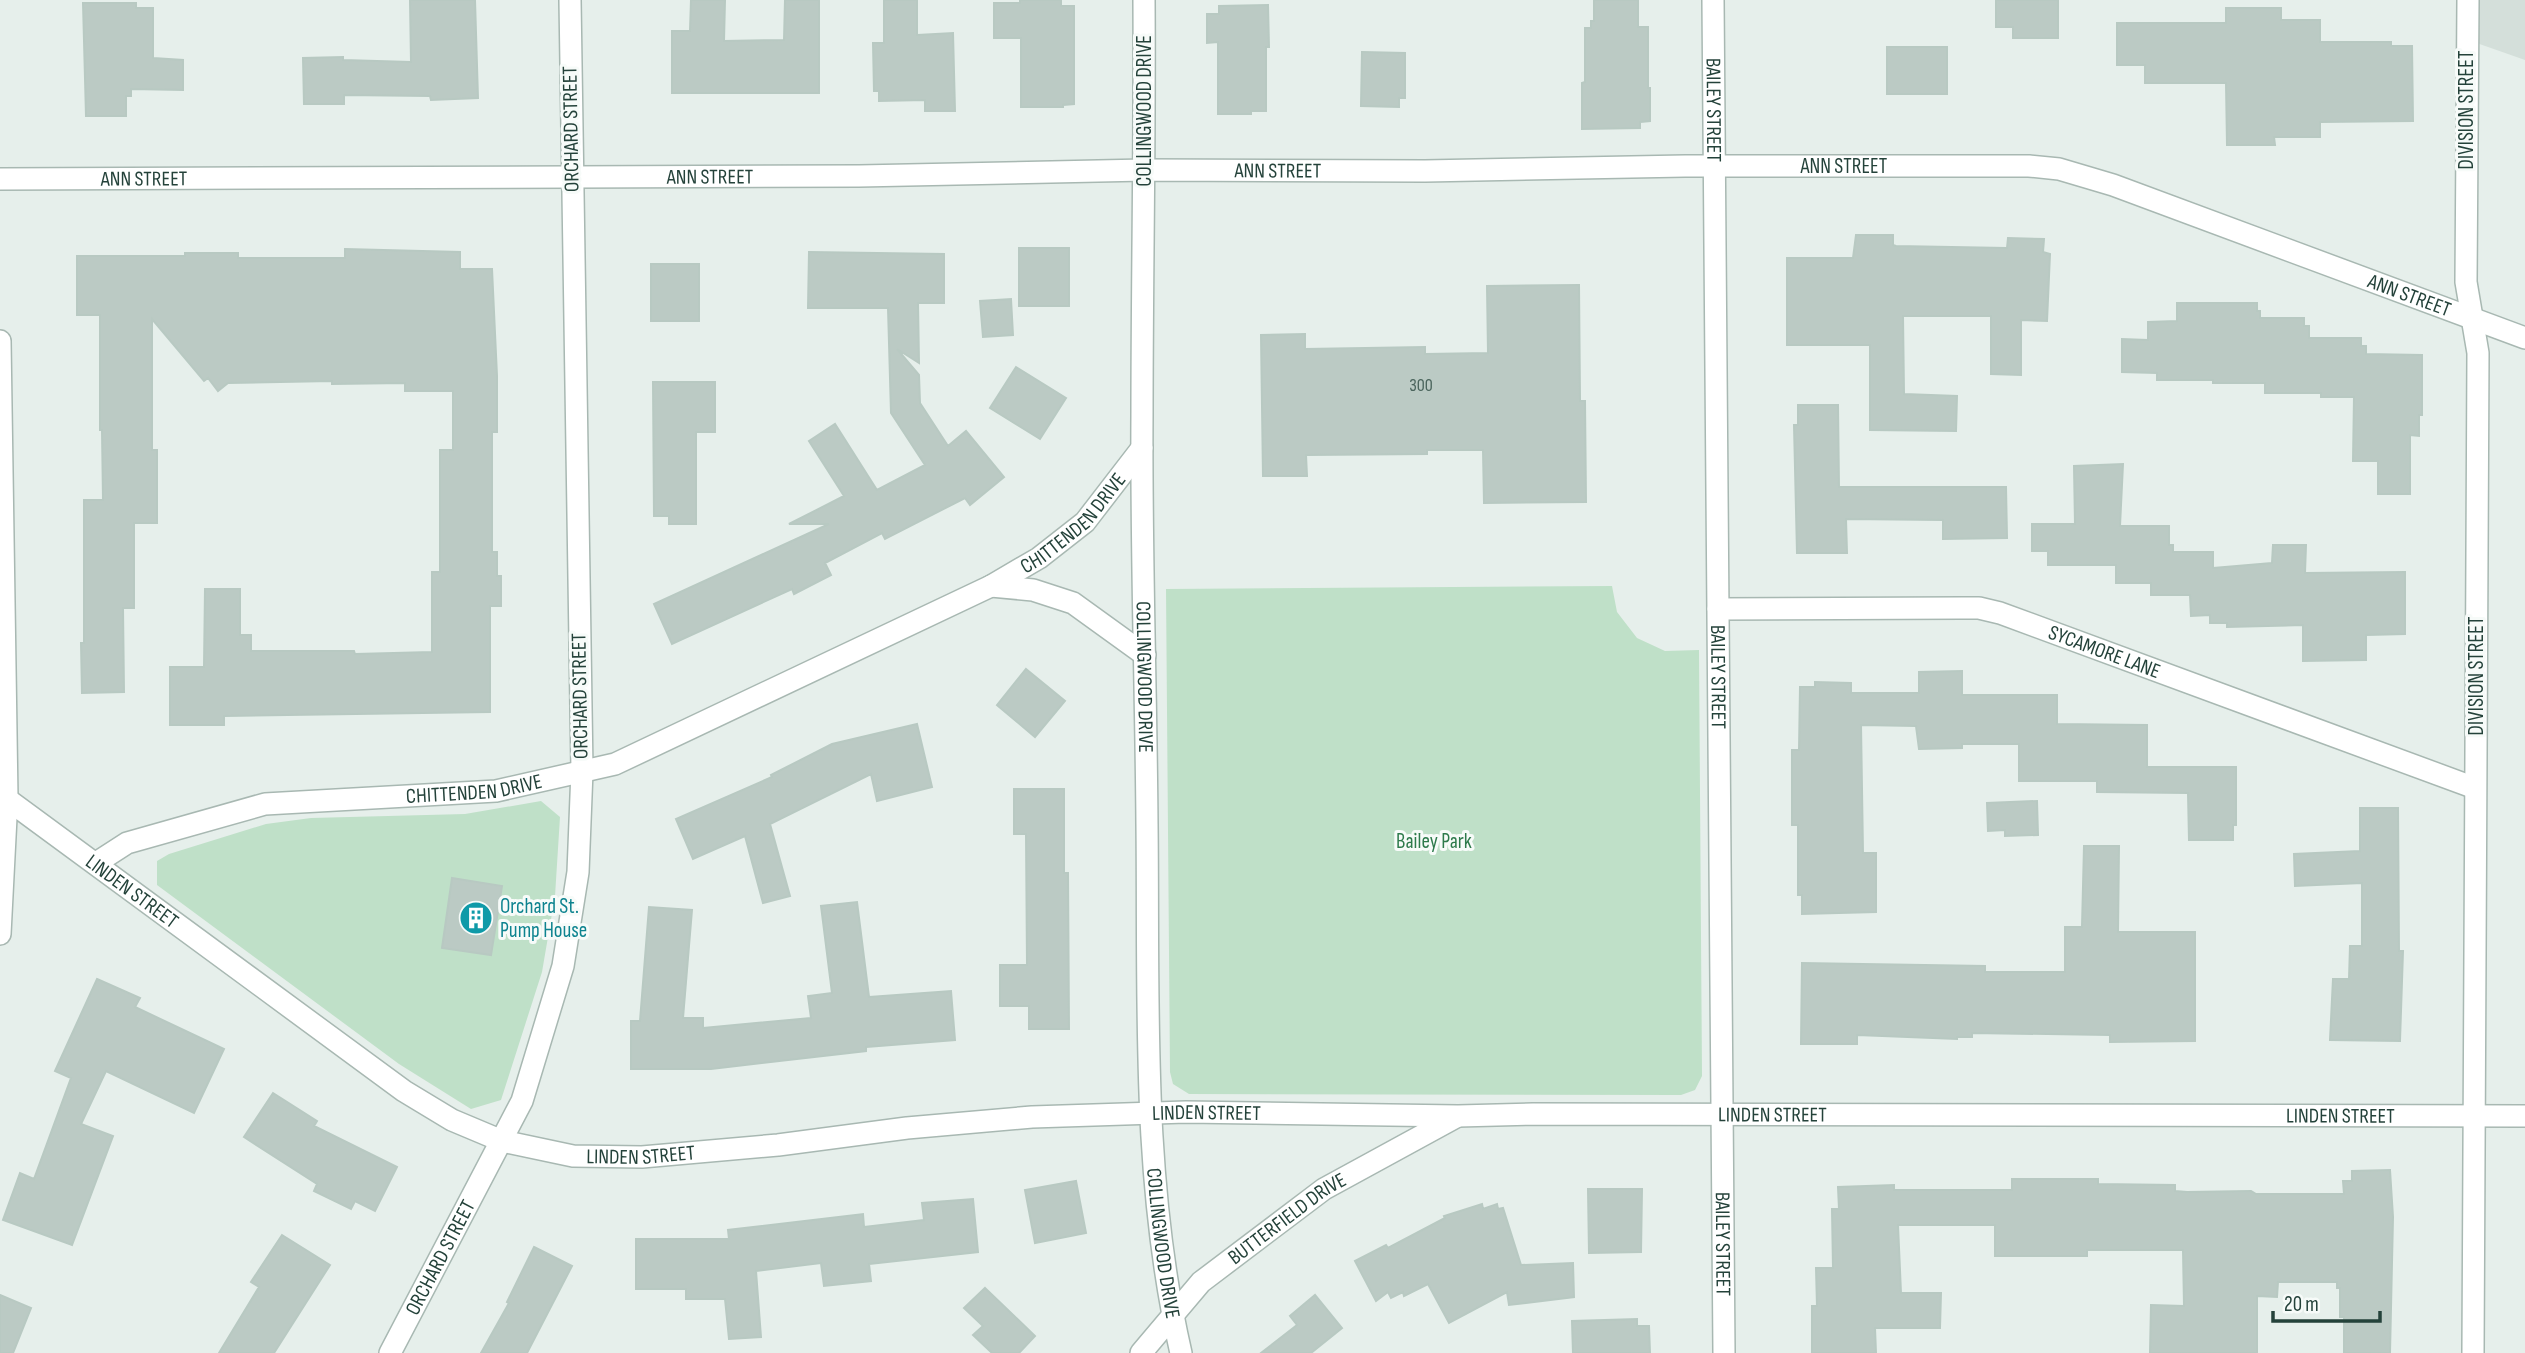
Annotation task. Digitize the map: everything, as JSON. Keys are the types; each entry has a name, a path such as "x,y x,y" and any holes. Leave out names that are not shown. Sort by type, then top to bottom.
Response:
{"street":[{"name":"ORCHARD STREET","path":"390,1353 522,1101 563,966 578,872 582,771 570,0"},
{"name":"COLLINGWOOD DRIVE","path":"1144,0 1142,448 1150,1113 1172,1317 1181,1353"},
{"name":"BAILEY STREET","path":"1713,0 1724,1353"},
{"name":"DIVISION STREET","path":"2468,0 2466,282 2478,353 2473,1353"},
{"name":"ANN STREET","path":"0,179 954,175 1145,170 1425,171 1972,164 2059,169 2113,184 2525,338"},
{"path":"0,341 3,796 0,934"},
{"name":"CHITTENDEN DRIVE","path":"96,863 127,843 265,804 496,791 615,764 991,586 1039,558 1085,522 1142,448"},
{"name":"CHITTENDEN DRIVE","path":"991,586 1033,590 1073,603 1146,655"},
{"name":"SYCAMORE LANE","path":"1718,609 1979,608 2000,613 2475,789"},
{"name":"LINDEN STREET","path":"3,796 404,1091 452,1120 502,1141 573,1156 653,1157 1006,1119 1150,1113 1458,1116 2525,1116"},
{"name":"BUTTERFIELD DRIVE","path":"1141,1353 1201,1282 1324,1189 1458,1116"}],"shaded area":[{"path":"2472,0 2525,0 2525,60 2471,41"}],"green space":[{"name":"Bailey Park","path":"1612,586 1617,612 1637,638 1665,651 1699,650 1702,1076 1695,1090 1681,1095 1189,1094 1173,1084 1170,1072 1166,589"},
{"path":"541,801 560,817 555,896 542,972 501,1100 471,1109 399,1064 157,885 157,861 169,854 266,824 311,818 465,814"}],"building":[{"path":"410,0 475,0 478,98 431,100 430,96 344,95 344,104 304,104 303,58 343,57 343,60 411,62"},
{"path":"691,0 725,0 724,41 784,40 785,0 819,0 819,93 672,93 672,31 690,31"},
{"path":"884,0 917,0 917,35 953,33 955,111 925,111 925,100 879,101 879,91 874,91 873,43 884,43"},
{"path":"1020,0 1061,0 1061,6 1074,6 1074,104 1063,107 1021,107 1021,38 994,38 994,3 1020,3"},
{"path":"1594,0 1638,0 1638,27 1648,27 1650,121 1640,122 1640,128 1582,129 1585,28 1591,28 1591,21 1594,21"},
{"path":"1996,0 2058,0 2058,38 2013,38 2013,27 1996,27"},
{"path":"83,3 136,3 136,8 153,8 153,58 183,60 183,90 131,89 131,96 126,96 126,116 86,116"},
{"path":"1268,5 1266,111 1218,114 1218,42 1207,43 1207,14 1219,14 1219,6"},
{"path":"2226,8 2281,8 2281,20 2320,20 2320,42 2391,42 2391,46 2412,46 2413,121 2320,122 2320,137 2274,137 2275,145 2227,145 2226,83 2145,83 2145,65 2117,65 2117,23 2226,23"},
{"path":"1887,47 1947,47 1947,94 1887,94"},
{"path":"1362,52 1405,53 1405,98 1399,98 1399,107 1361,106"},
{"path":"1856,235 1893,235 1893,245 1896,246 2007,248 2008,238 2044,239 2043,252 2050,254 2047,321 2021,320 2021,375 1991,374 1991,316 1903,316 1904,394 1957,396 1956,431 1870,430 1870,345 1787,345 1787,258 1853,258"},
{"path":"1019,248 1069,248 1069,306 1019,306"},
{"path":"345,249 460,252 460,269 492,269 497,432 492,432 492,552 497,552 497,576 501,576 501,606 490,606 490,712 224,716 224,725 170,725 170,667 204,667 205,589 240,589 240,635 251,635 251,651 354,651 355,654 432,652 432,572 440,572 440,450 453,450 453,391 405,391 405,383 332,384 332,381 228,383 218,391 208,378 204,381 152,319 152,450 157,450 157,523 134,523 134,608 123,608 124,692 82,693 84,500 103,500 100,315 77,315 77,256 238,253 238,258 345,258"},
{"path":"809,252 944,254 944,303 918,303 919,363 897,349 919,375 920,403 948,446 966,431 1004,477 970,505 965,498 885,539 882,533 825,563 831,575 794,594 792,589 672,644 654,604 829,524 789,524 844,496 809,441 835,424 877,490 925,465 891,413 888,308 808,308"},
{"path":"651,264 699,264 699,321 651,321"},
{"path":"1579,285 1580,401 1585,401 1586,502 1484,503 1483,450 1427,450 1427,454 1306,455 1307,476 1263,476 1261,335 1305,334 1305,349 1425,347 1425,354 1488,353 1487,286"},
{"path":"1011,299 1013,335 983,337 980,301"},
{"path":"2177,303 2257,303 2260,318 2304,318 2304,326 2309,326 2309,338 2361,338 2361,346 2366,346 2366,354 2422,355 2422,415 2419,415 2419,436 2410,435 2410,494 2378,494 2378,461 2353,461 2354,397 2321,397 2321,393 2265,393 2265,383 2157,380 2157,373 2122,372 2122,339 2148,340 2148,322 2177,321"},
{"path":"1016,367 1066,398 1040,439 990,408"},
{"path":"653,382 715,382 715,432 696,432 696,524 669,524 669,516 654,516"},
{"path":"1798,405 1838,405 1839,487 2006,487 2007,538 1943,539 1943,520 1846,519 1847,553 1797,553 1794,425 1798,425"},
{"path":"2123,464 2120,526 2169,526 2169,545 2173,545 2173,552 2213,552 2213,568 2272,563 2273,545 2306,545 2305,573 2405,572 2405,634 2366,635 2366,660 2303,661 2303,625 2227,627 2227,623 2210,623 2210,615 2191,616 2190,595 2151,595 2151,583 2116,583 2116,565 2048,565 2048,551 2032,551 2032,524 2075,524 2074,466"},
{"path":"1026,669 1065,701 1035,737 997,705"},
{"path":"1962,671 1962,695 2057,695 2057,724 2147,725 2147,767 2236,767 2236,825 2233,825 2233,840 2189,840 2188,793 2097,792 2097,781 2019,781 2019,744 1962,744 1962,748 1919,749 1916,726 1861,725 1863,853 1876,853 1876,912 1802,914 1802,895 1798,895 1798,825 1792,825 1792,750 1799,750 1800,687 1815,687 1815,682 1851,683 1851,693 1919,693 1919,672"},
{"path":"917,724 932,787 877,801 871,774 770,824 790,896 763,903 745,836 693,859 676,819 772,777 771,775 832,744"},
{"path":"1014,789 1064,789 1064,873 1068,873 1069,1029 1029,1029 1029,1006 1000,1006 1000,965 1027,965 1026,834 1014,834"},
{"path":"2037,801 2038,835 2005,836 2005,830 1988,831 1987,803"},
{"path":"2360,808 2398,808 2399,951 2403,951 2400,1041 2330,1040 2333,979 2349,979 2350,946 2362,946 2362,883 2295,886 2294,854 2360,851"},
{"path":"2084,846 2119,846 2118,932 2195,932 2195,1041 2110,1042 2110,1035 1972,1033 1972,1037 1957,1039 1857,1035 1857,1044 1801,1044 1802,963 1985,966 1985,972 2065,972 2065,927 2082,927"},
{"name":"Orchard St. Pump House","path":"452,878 502,886 491,955 442,948"},
{"path":"857,902 869,997 951,991 955,1040 866,1047 866,1051 711,1069 631,1069 631,1021 640,1021 649,907 692,910 683,1018 703,1018 703,1028 811,1018 808,996 832,993 821,906"},
{"path":"97,979 140,998 135,1007 224,1049 194,1113 106,1071 81,1124 113,1136 72,1245 3,1220 20,1173 34,1179 71,1078 55,1071"},
{"path":"273,1093 317,1121 314,1126 397,1167 375,1211 355,1201 351,1209 314,1191 317,1184 244,1137"},
{"path":"2390,1170 2393,1217 2390,1353 2344,1353 2344,1317 2340,1317 2340,1288 2337,1288 2337,1282 2278,1282 2277,1297 2257,1296 2257,1353 2150,1353 2151,1305 2184,1306 2183,1250 2087,1250 2087,1256 1995,1256 1995,1225 1898,1225 1901,1293 1941,1293 1940,1328 1875,1328 1876,1353 1812,1353 1812,1306 1817,1306 1816,1268 1833,1268 1832,1209 1839,1209 1838,1187 1894,1185 1894,1190 2012,1190 2012,1179 2098,1179 2098,1184 2175,1185 2175,1191 2187,1192 2344,1194 2343,1181 2352,1181 2352,1171"},
{"path":"1076,1181 1086,1233 1035,1243 1025,1190"},
{"path":"1588,1189 1642,1189 1641,1252 1589,1253"},
{"path":"973,1199 978,1252 869,1264 871,1281 824,1286 821,1263 756,1271 761,1337 729,1339 725,1299 686,1299 686,1289 636,1289 636,1239 729,1239 728,1230 863,1214 864,1227 924,1220 922,1203"},
{"path":"1482,1204 1483,1209 1497,1204 1498,1209 1503,1208 1521,1265 1573,1263 1574,1297 1509,1305 1507,1292 1449,1323 1428,1284 1404,1296 1403,1292 1391,1298 1388,1292 1376,1301 1355,1261 1386,1245 1388,1248 1445,1218 1444,1216"},
{"path":"282,1235 330,1265 274,1353 219,1353 259,1287 251,1282"},
{"path":"534,1247 572,1266 527,1353 481,1353 509,1303 507,1302"},
{"path":"985,1288 1035,1336 1019,1353 992,1353 973,1335 983,1326 964,1308"},
{"path":"0,1295 31,1308 13,1353 0,1353"},
{"path":"1315,1295 1342,1328 1311,1353 1261,1353 1297,1325 1290,1316"},
{"path":"1637,1319 1637,1326 1649,1326 1650,1353 1573,1353 1572,1321"}],"place":[{"name":"Orchard St. Pump House","path":"476,918"}]}
